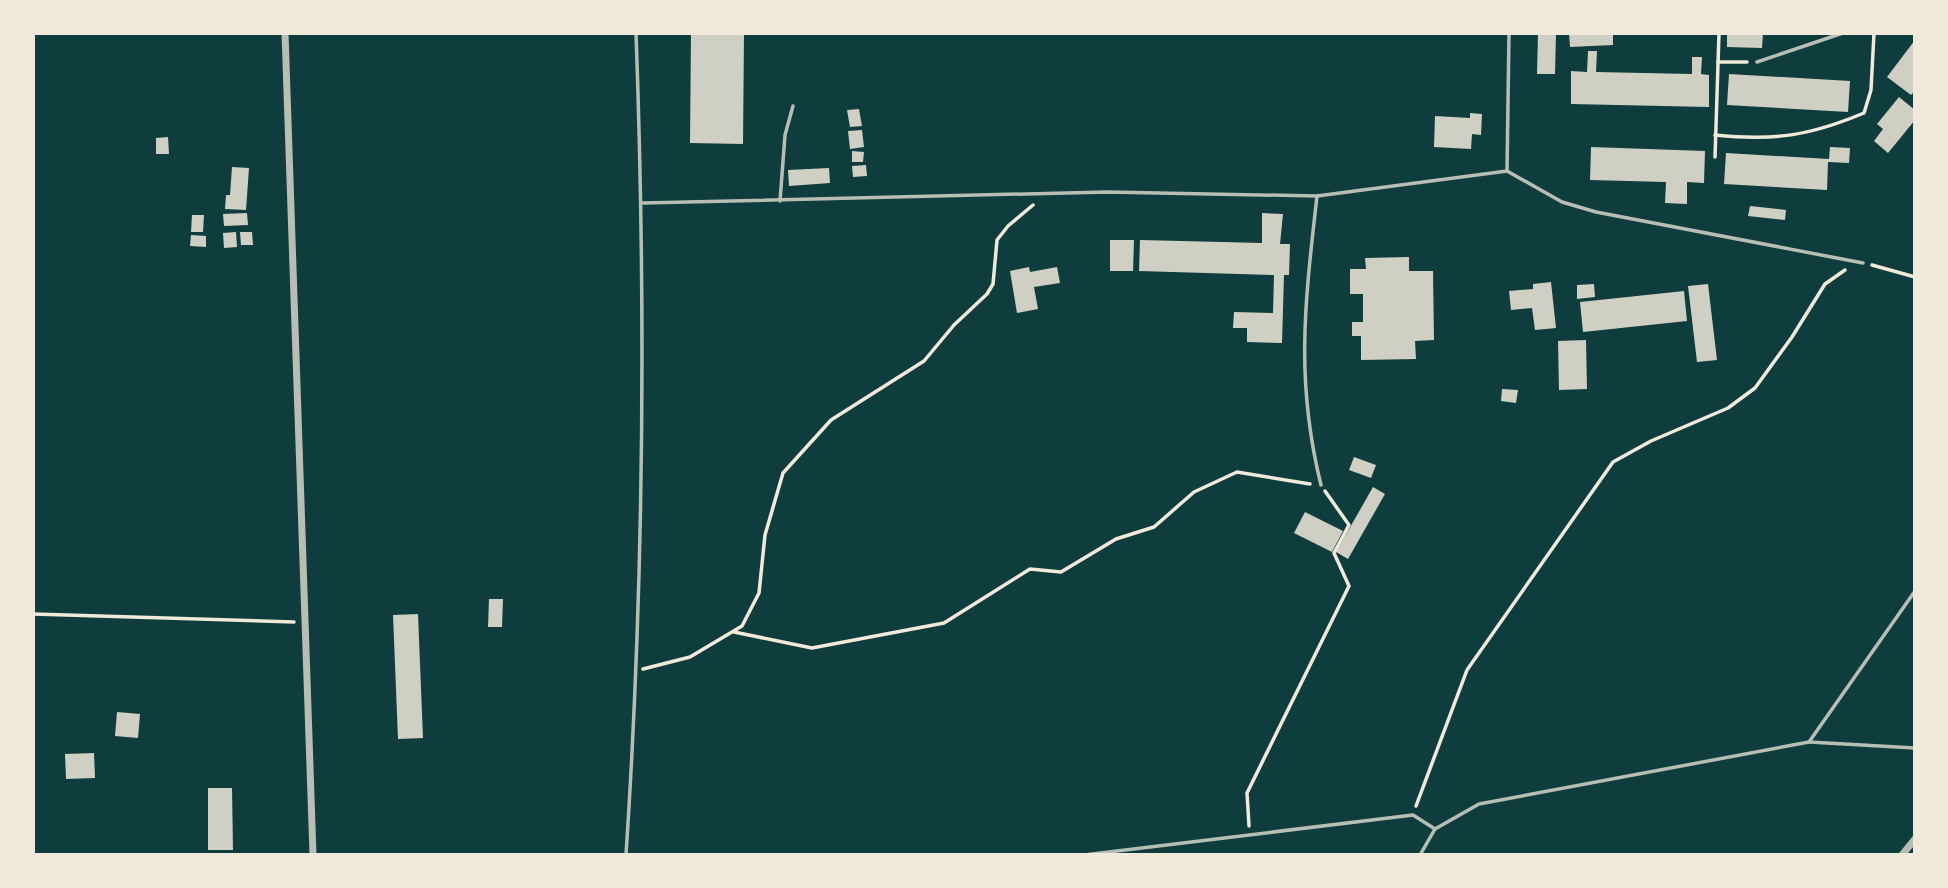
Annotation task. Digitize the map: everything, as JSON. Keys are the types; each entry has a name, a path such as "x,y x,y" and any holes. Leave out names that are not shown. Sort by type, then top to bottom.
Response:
{"street":[{"path":"285,33 313,855"},
{"path":"1902,855 1915,839"}],"lane":[{"path":"626,855 638,671 643,203 636,33"},
{"path":"1507,171 1509,33"},
{"path":"1757,62 1843,33"},
{"path":"780,201 785,135 793,106"},
{"path":"643,203 1107,192 1317,196 1507,171 1562,202 1596,212 1863,263"},
{"path":"1317,196 1305,292 1304,383 1311,444 1321,485"},
{"path":"1809,742 1915,591"},
{"path":"1420,855 1435,830 1479,804 1809,742 1915,748"},
{"path":"1084,855 1413,815 1435,830"}],"path":[{"path":"1715,157 1719,33"},
{"path":"1715,135 1761,139 1822,131 1864,113 1871,90 1874,33"},
{"path":"1718,62 1757,62"},
{"path":"638,671 690,657 742,626 759,593 765,536 783,473 831,419 924,361 954,326 987,295 993,284 997,240 1008,226 1046,194"},
{"path":"1413,815 1467,670 1572,516 1613,463 1651,441 1728,408 1755,387 1792,337 1825,284 1850,266 1863,263 1915,276"},
{"path":"734,632 812,648 944,623 1030,569 1061,572 1116,539 1154,527 1194,492 1237,472 1321,485 1349,525 1334,553 1349,586 1247,793 1247,821 1254,836"},
{"path":"33,614 305,622"}],"building":[{"path":"691,33 744,33 743,144 690,143"},
{"path":"1538,33 1556,33 1555,74 1537,74"},
{"path":"1569,33 1613,33 1613,45 1570,47"},
{"path":"1727,33 1763,33 1762,48 1727,47"},
{"path":"1915,40 1915,91 1911,95 1887,77"},
{"path":"1588,51 1597,51 1596,72 1692,74 1692,57 1702,57 1701,74 1709,75 1709,107 1571,104 1571,71 1587,72"},
{"path":"1729,74 1850,81 1848,112 1727,105"},
{"path":"1899,97 1915,110 1915,120 1888,153 1874,141 1883,129 1877,124"},
{"path":"859,109 862,126 850,127 847,110"},
{"path":"1470,113 1482,114 1481,135 1472,134 1471,149 1434,147 1435,116 1470,118"},
{"path":"862,130 864,147 850,149 848,131"},
{"path":"168,137 169,154 156,154 156,138"},
{"path":"1591,147 1705,151 1704,183 1687,182 1687,204 1665,203 1666,182 1590,180"},
{"path":"1830,147 1850,148 1849,163 1828,162 1827,190 1724,184 1726,153 1829,159"},
{"path":"852,151 864,152 863,162 852,162"},
{"path":"866,165 867,176 853,177 852,166"},
{"path":"232,167 249,168 246,210 225,209 226,195 230,195"},
{"path":"829,168 830,183 789,186 788,170"},
{"path":"1750,206 1786,210 1785,220 1748,216"},
{"path":"247,213 248,225 224,226 223,214"},
{"path":"1262,213 1283,214 1280,244 1290,244 1289,275 1284,275 1282,343 1247,342 1247,328 1233,328 1234,312 1273,313 1274,275 1139,271 1140,240 1262,243"},
{"path":"192,215 204,215 203,232 191,232"},
{"path":"236,232 237,247 224,248 223,233"},
{"path":"240,232 252,232 253,245 241,245"},
{"path":"191,235 206,236 206,247 190,246"},
{"path":"1110,240 1134,240 1133,271 1110,271"},
{"path":"1409,257 1409,271 1433,271 1434,340 1415,341 1416,359 1361,360 1361,336 1352,336 1352,322 1363,322 1363,294 1350,294 1350,269 1366,269 1365,258"},
{"path":"1029,267 1030,272 1057,267 1060,283 1034,287 1038,309 1017,313 1010,271"},
{"path":"1551,282 1556,328 1535,330 1532,308 1511,310 1509,291 1533,289 1533,284"},
{"path":"1594,284 1595,297 1577,299 1577,285"},
{"path":"1708,284 1717,360 1697,362 1688,286"},
{"path":"1684,291 1687,321 1583,332 1580,302"},
{"path":"1586,340 1587,389 1559,390 1558,341"},
{"path":"1502,389 1518,390 1516,403 1501,401"},
{"path":"1354,457 1376,465 1371,478 1349,470"},
{"path":"1373,487 1385,494 1348,559 1336,552"},
{"path":"1305,512 1343,531 1332,552 1294,533"},
{"path":"489,599 503,599 502,627 488,627"},
{"path":"418,614 423,738 398,739 393,615"},
{"path":"117,712 140,714 138,738 115,736"},
{"path":"94,753 95,778 66,779 65,754"},
{"path":"208,788 232,788 233,850 208,850"}]}
